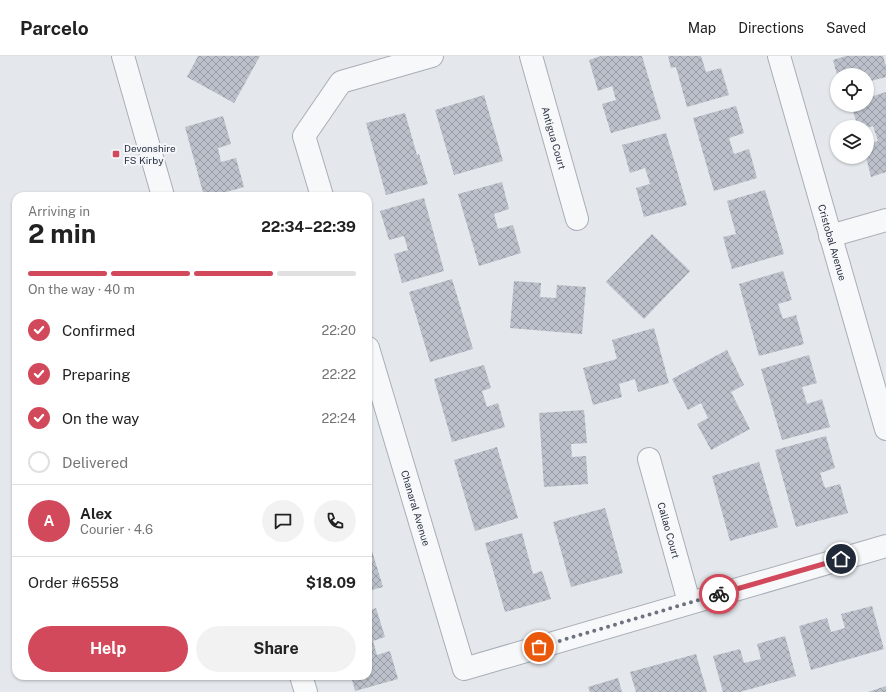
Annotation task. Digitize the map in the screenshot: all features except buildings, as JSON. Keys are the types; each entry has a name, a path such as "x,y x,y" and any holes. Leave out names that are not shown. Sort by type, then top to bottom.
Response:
{"street":[{"path":"123,56 162,192"},
{"path":"321,192 304,136 341,82 432,56"},
{"name":"Antigua Court","path":"531,56 577,219"},
{"name":"Cristobal Avenue","path":"779,56 886,429"},
{"path":"830,236 886,220"},
{"name":"Chanaral Avenue","path":"372,375 464,669 689,602"},
{"name":"Callao Court","path":"650,459 689,602"},
{"path":"689,602 886,546"},
{"path":"302,680 306,692"}],"way so far":[{"path":"539,647 719,594"}],"place":[{"name":"Devonshire FS Kirby","path":"116,154"}],"route":[{"path":"719,594 841,559"}]}
